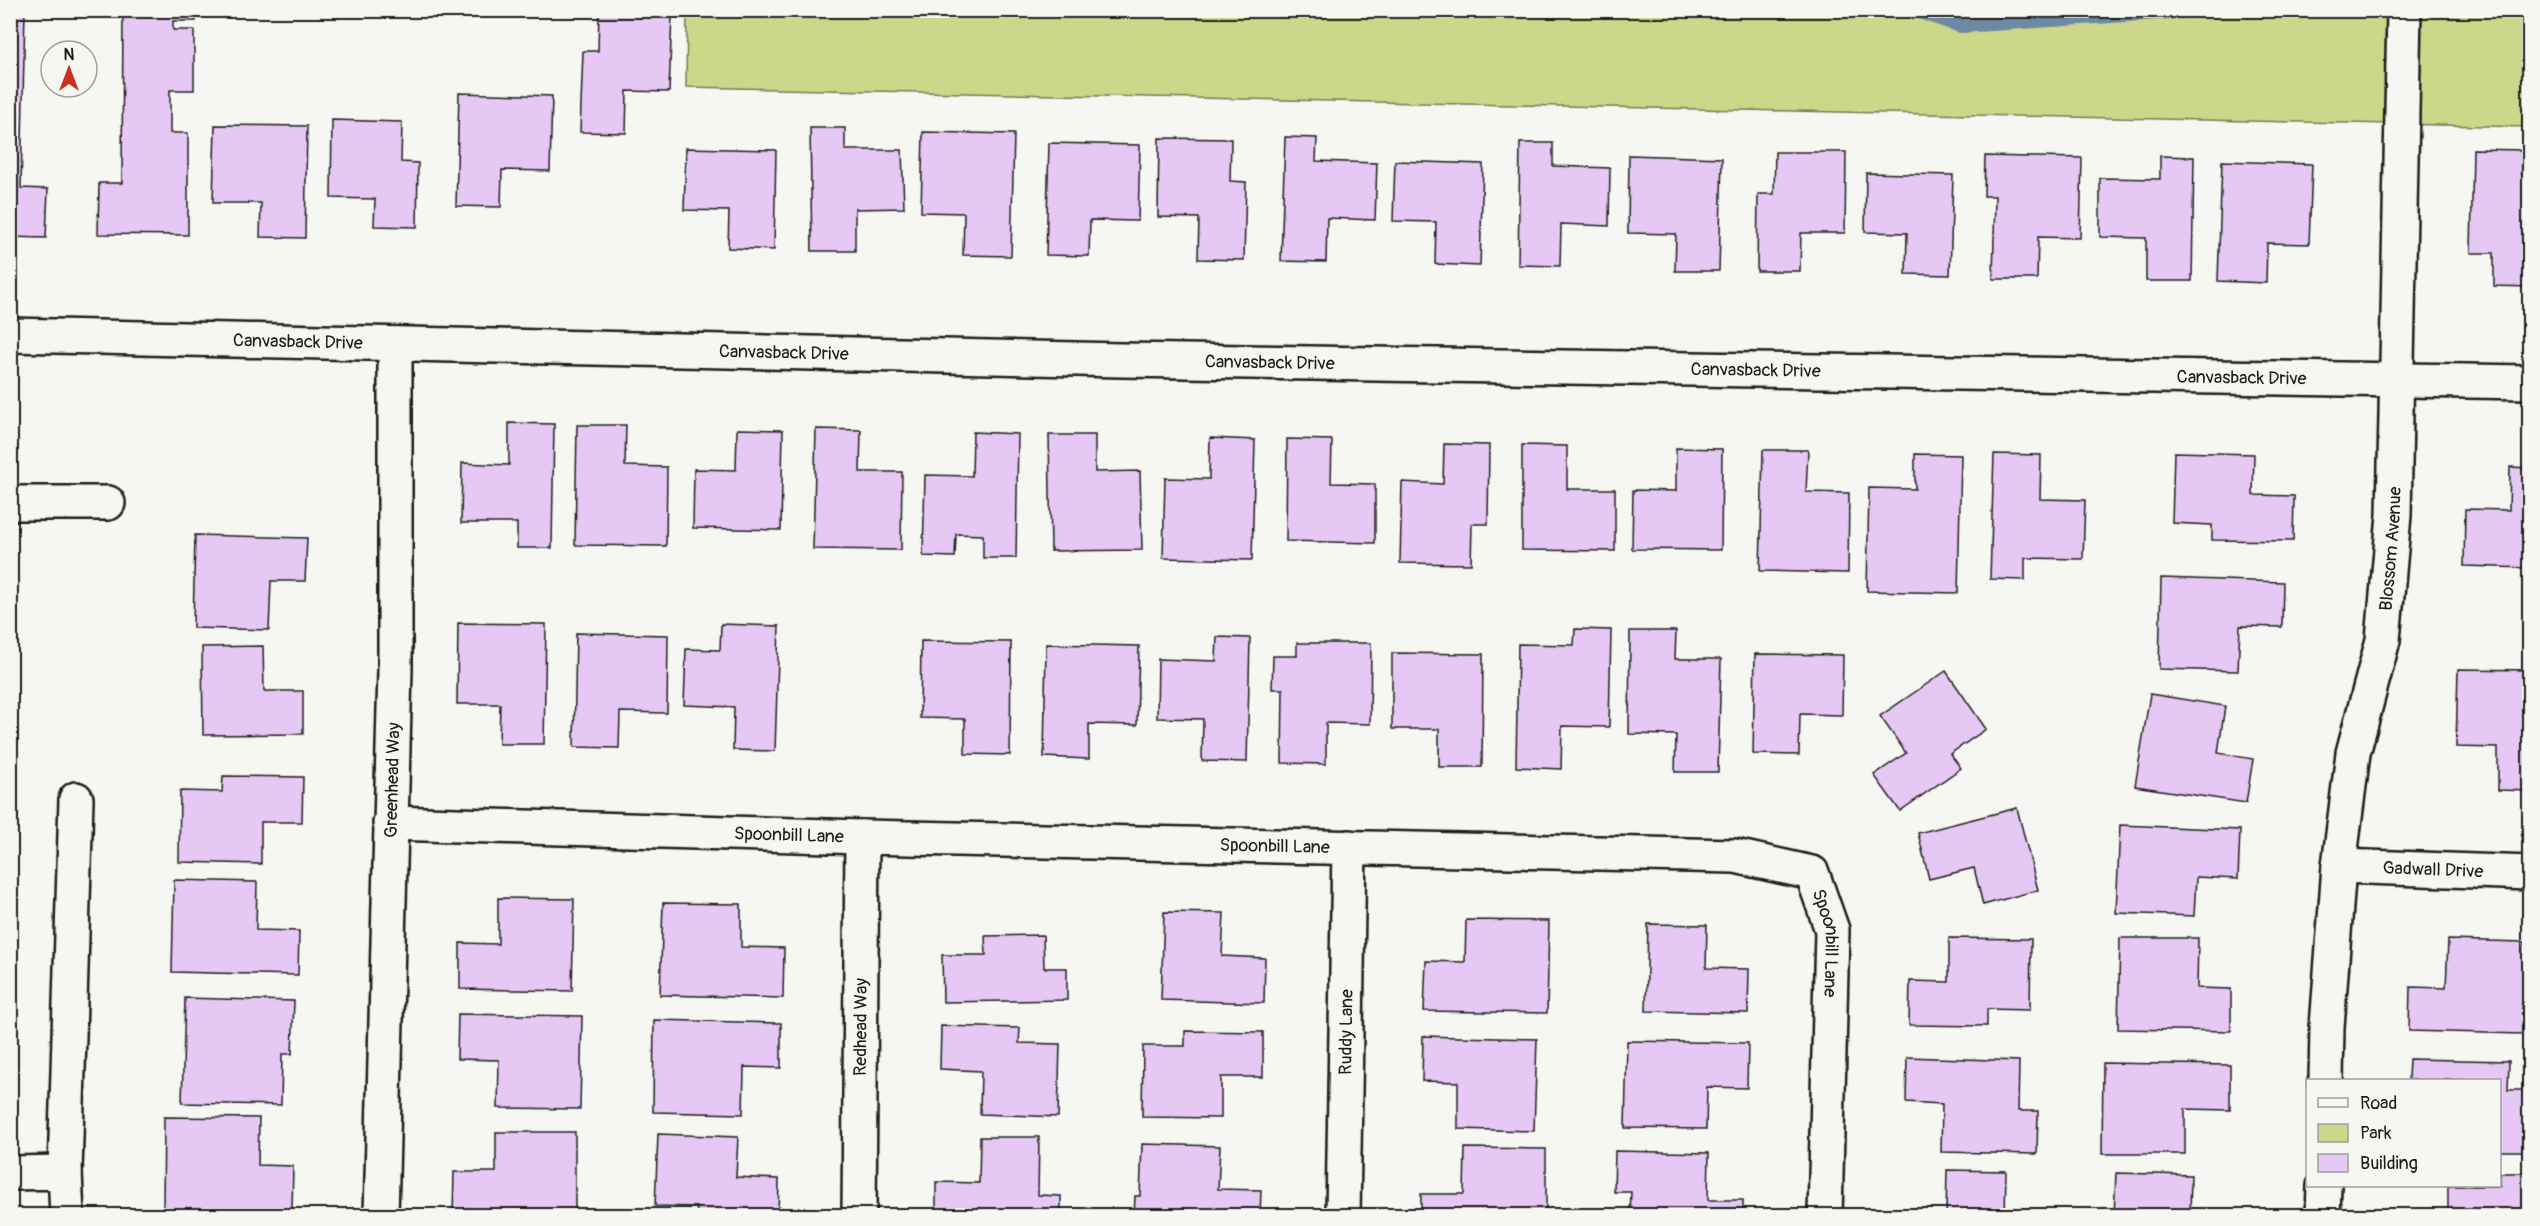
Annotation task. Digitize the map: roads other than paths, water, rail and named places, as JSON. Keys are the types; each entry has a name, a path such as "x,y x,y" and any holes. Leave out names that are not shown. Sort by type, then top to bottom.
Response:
{"street":[{"name":"Blossom Avenue","path":"2326,1079 2327,1027 2339,866 2353,753 2383,640 2394,515 2404,10"},
{"name":"Canvasback Drive","path":"10,335 1122,360 2397,378 2529,382"},
{"name":"Greenhead Way","path":"381,1215 395,669 395,344"},
{"path":"10,503 108,503"},
{"path":"67,1215 65,1172 76,799"},
{"name":"Spoonbill Lane","path":"390,823 862,837 1735,856 1812,873 1832,930 1826,1215"},
{"name":"Redhead Way","path":"859,1215 862,837"},
{"name":"Ruddy Lane","path":"1343,1215 1349,848"},
{"name":"Gadwall Drive","path":"2339,866 2529,873"},
{"path":"10,1173 65,1172"},
{"path":"2323,1215 2324,1187"}],"waterway":[{"path":"1914,10 1961,26 2202,10"}]}
